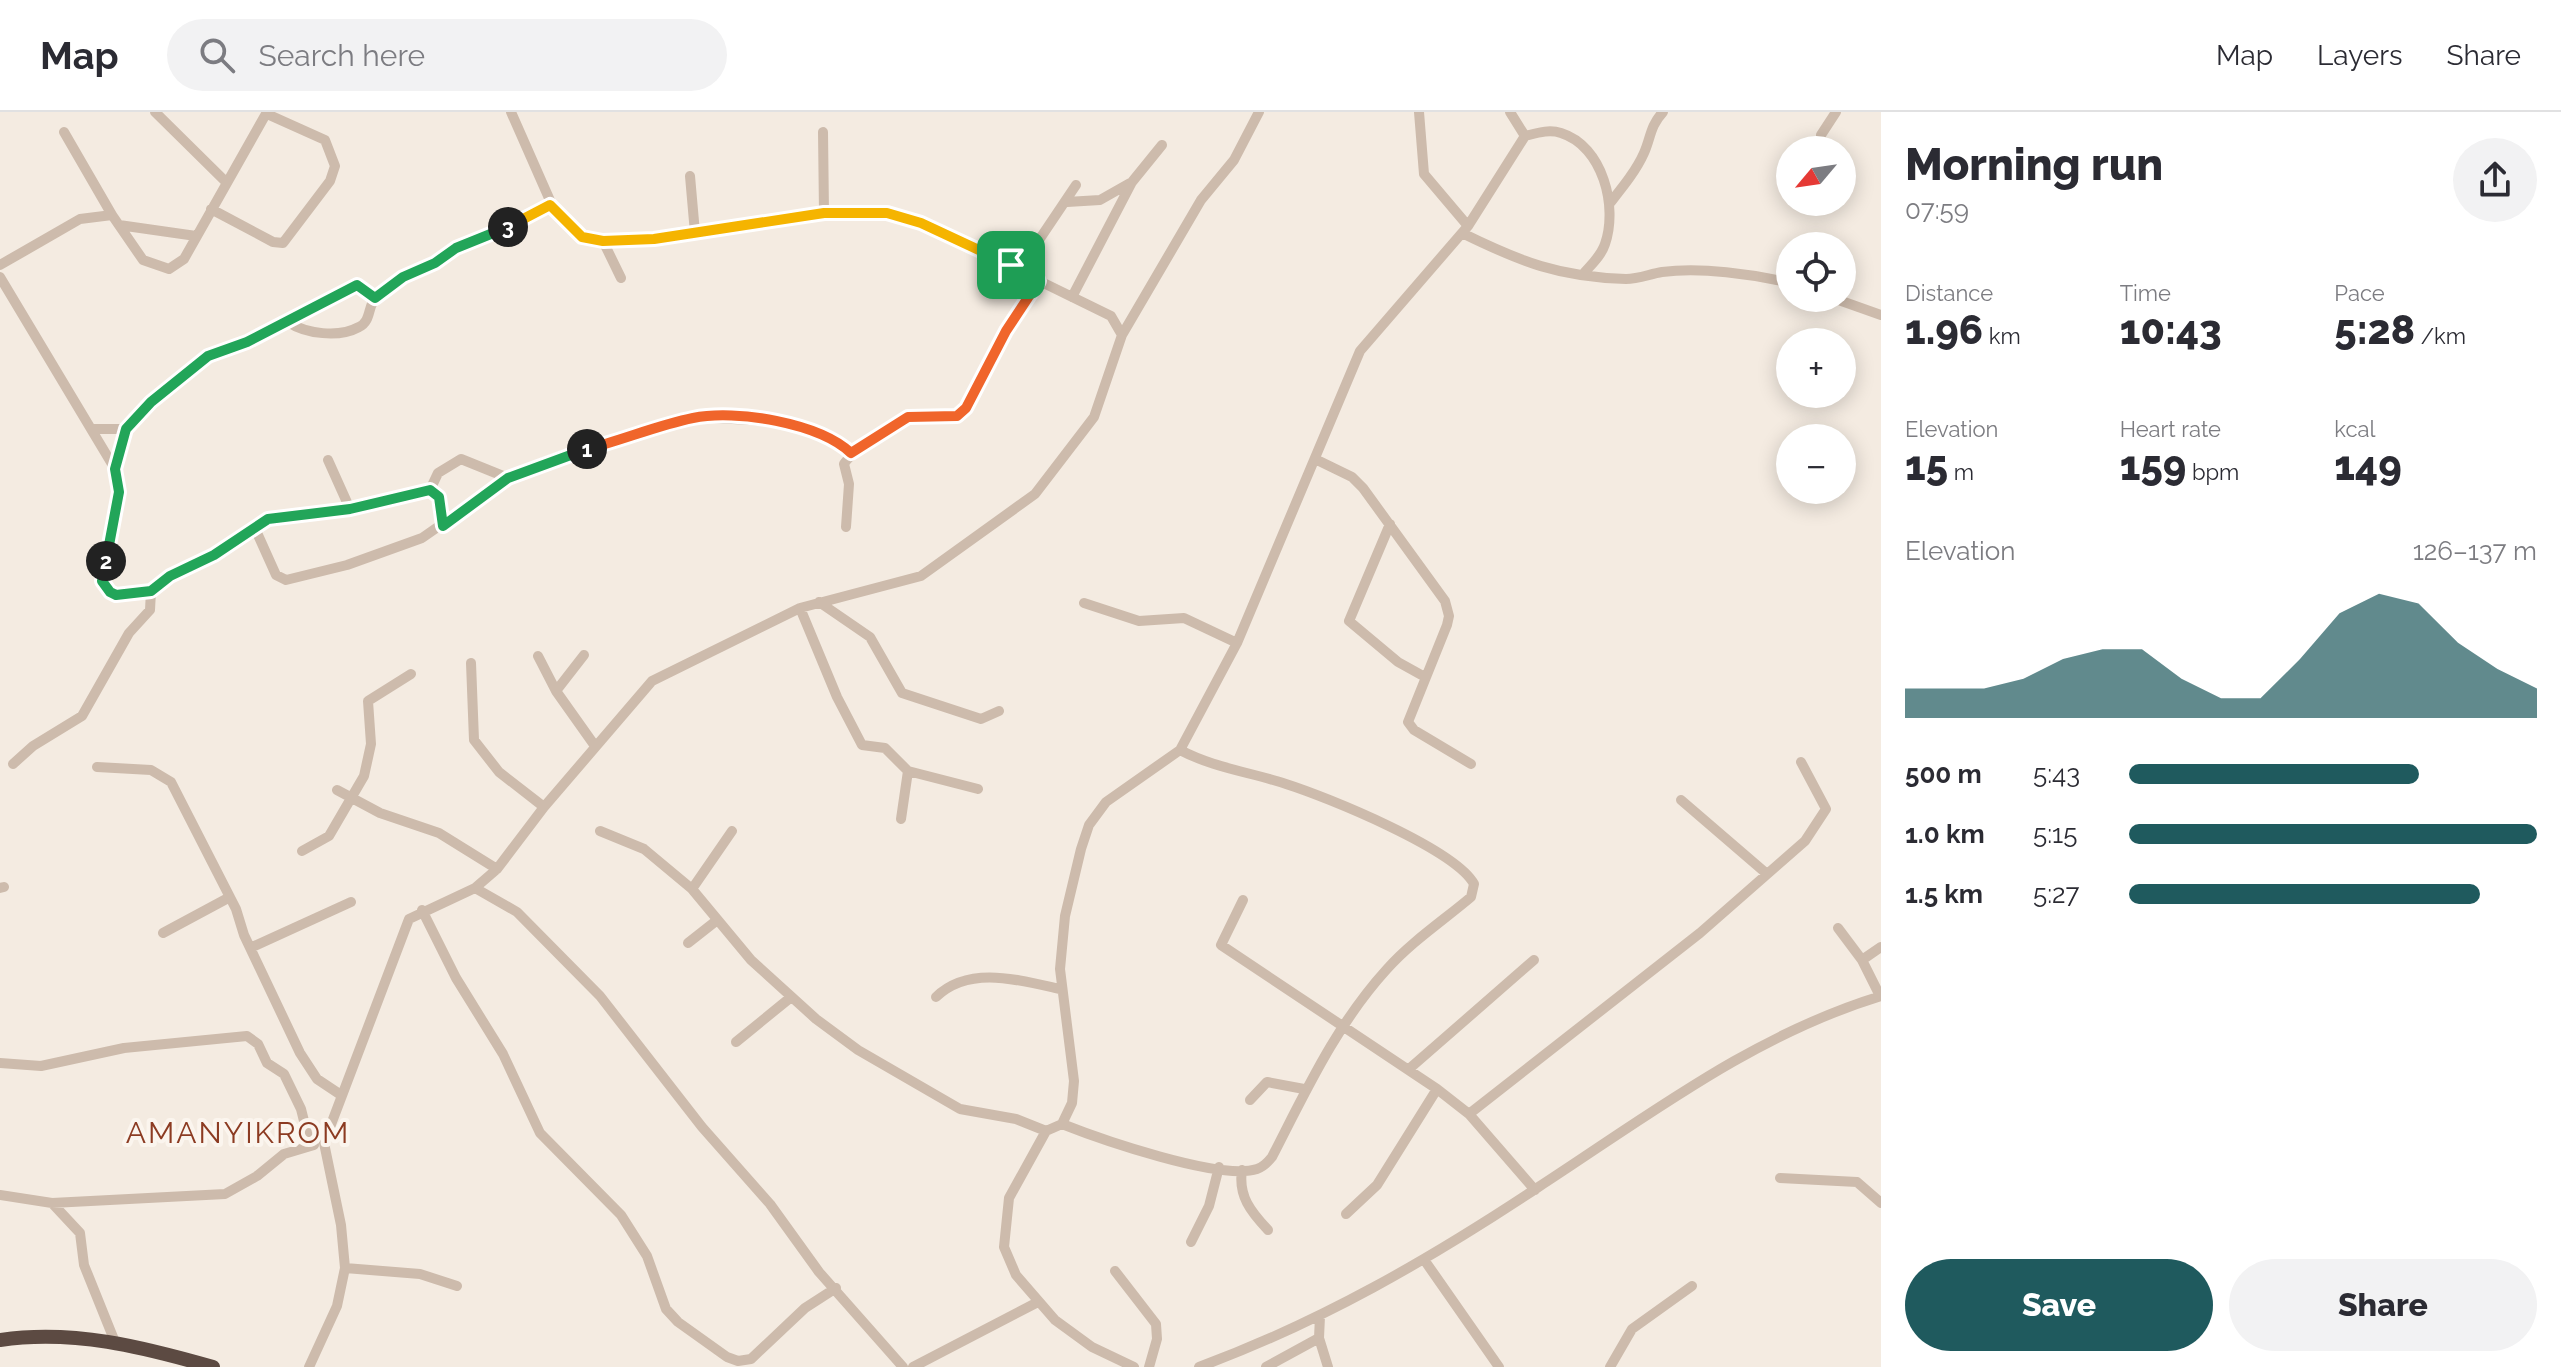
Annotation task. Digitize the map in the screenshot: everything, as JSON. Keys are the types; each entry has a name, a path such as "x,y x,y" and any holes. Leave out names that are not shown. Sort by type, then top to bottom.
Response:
{"highway":[{"path":"0,1340 59,1337 115,1342 213,1367"}],"street":[{"path":"155,112 227,183"},
{"path":"511,112 552,205 582,237 603,241 695,233 824,213 896,214 1011,265 1111,316 1122,335"},
{"path":"309,1367 337,1306 345,1268 341,1225 324,1143 409,919 422,910 475,888 497,869 544,807 652,681 800,608 921,576 1035,494 1094,417 1122,335 1201,200 1234,160 1259,112"},
{"path":"1419,112 1424,174 1434,191 1465,230 1529,265 1626,279 1662,272 1776,281"},
{"path":"1510,112 1525,136"},
{"path":"1610,203 1637,165 1645,150 1649,130 1663,112"},
{"path":"1821,135 1836,112"},
{"path":"64,132 112,215 143,260 169,269 184,259 211,209 267,113 325,140 335,166 330,181 283,243 273,242 211,209"},
{"path":"823,132 824,213"},
{"path":"1525,136 1559,132 1581,145 1599,168 1610,203 1605,245 1584,273"},
{"path":"1134,1367 1073,1335 1038,1302 1006,1259 1004,1231 1009,1198 1046,1131 1062,1124 1071,1112 1074,1081 1060,989 1065,916 1089,825 1112,796 1180,750 1237,643 1338,398 1365,342 1465,230 1525,136"},
{"path":"1072,297 1132,182 1162,145"},
{"path":"690,176 695,233"},
{"path":"1067,202 1100,200 1132,182"},
{"path":"1011,265 1034,247 1076,185"},
{"path":"115,469 126,429 151,402 208,356 247,342 280,322 288,322 309,332 349,331 366,322 375,298 403,277 435,263 456,248 552,205"},
{"path":"0,265 80,219 112,215"},
{"path":"119,225 196,236"},
{"path":"603,241 621,278"},
{"path":"0,277 115,469 119,492 102,581 116,595 151,591 170,576 214,555 268,519 350,509 430,490"},
{"path":"846,527 849,484 844,464 851,453 908,417 949,417 962,413 1006,331 1039,281"},
{"path":"288,322 357,285 375,298"},
{"path":"1856,306 1881,315"},
{"path":"254,526 276,575 282,580 398,549 443,526 508,478 566,454 697,417 769,421 815,431 831,437 851,453"},
{"path":"93,429 126,429"},
{"path":"430,490 438,473 461,459 508,478"},
{"path":"1315,459 1352,477 1390,524 1448,607 1447,625 1410,713 1409,725 1471,764"},
{"path":"328,460 350,509"},
{"path":"430,490 439,497 443,526"},
{"path":"1390,524 1349,621 1398,662 1425,677"},
{"path":"13,764 33,746 82,716 129,633 150,610 151,591"},
{"path":"819,602 870,637 902,693 981,719 999,711"},
{"path":"1084,603 1139,621 1184,618 1237,643"},
{"path":"800,608 860,742 891,752 908,771 978,789"},
{"path":"556,691 584,655"},
{"path":"538,656 556,691 595,746"},
{"path":"471,663 474,740 499,772 544,807"},
{"path":"302,851 329,836 369,764 371,732 368,701 411,674"},
{"path":"1062,1124 1169,1159 1242,1170 1256,1169 1272,1157 1304,1089 1344,1024 1390,965 1471,897 1474,884 1468,873 1423,843 1312,794 1206,763 1180,750"},
{"path":"1469,1114 1700,933 1805,841 1826,809 1801,762"},
{"path":"97,767 151,770 169,779 230,897 250,948 314,1074 341,1095"},
{"path":"901,819 908,771"},
{"path":"337,790 397,820 439,833 497,869"},
{"path":"1681,800 1767,874"},
{"path":"600,831 644,849 692,889 716,921 790,998 858,1050 950,1104 1016,1119 1046,1131"},
{"path":"692,889 732,831"},
{"path":"475,888 517,912 600,996 702,1127 770,1204 819,1272 903,1367"},
{"path":"163,933 230,897"},
{"path":"1243,900 1221,945 1344,1024 1437,1089 1469,1114 1535,1190"},
{"path":"250,948 351,902"},
{"path":"422,910 456,978 503,1054 540,1133 621,1215 647,1256 666,1309 678,1322 727,1357 738,1361 751,1359 805,1308 836,1288"},
{"path":"688,943 716,921"},
{"path":"1199,1367 1320,1316 1425,1261 1719,1068 1802,1025 1880,996 1862,960 1838,928"},
{"path":"1862,960 1881,947"},
{"path":"1409,1069 1534,960"},
{"path":"936,997 953,982 981,978 1060,989"},
{"path":"736,1042 790,998"},
{"path":"0,1063 41,1066 124,1048 247,1036 258,1044 267,1063 284,1074 301,1109 310,1145"},
{"path":"1250,1100 1267,1082 1304,1089"},
{"path":"1346,1214 1377,1185 1437,1089"},
{"path":"0,1195 52,1203 225,1194 240,1188 284,1154 324,1143"},
{"path":"1191,1242 1209,1206 1219,1167"},
{"path":"1242,1170 1240,1185 1249,1211 1268,1230"},
{"path":"1780,1178 1857,1182 1881,1203"},
{"path":"52,1203 80,1233 84,1265 115,1342"},
{"path":"1425,1261 1499,1367"},
{"path":"345,1268 420,1274 457,1286"},
{"path":"1115,1271 1156,1324 1157,1339 1149,1367"},
{"path":"1610,1367 1632,1329 1692,1286"},
{"path":"913,1367 1038,1302"},
{"path":"1320,1316 1319,1338 1328,1367"},
{"path":"1266,1367 1319,1338"}],"district":[{"name":"AMANYIKROM","path":"238,1133"}],"route":[{"path":"548,206 554,206 569,225 586,239 603,241 654,239 824,213 870,211 896,214 1011,265 1039,281 1006,331 962,413 949,417 908,417 855,453 831,437 815,431 769,421 697,417 566,454 526,469 508,478 443,526 439,497 430,490 350,509 264,520 214,555 166,578 147,593 116,595 102,581 119,492 115,469 126,429 151,402 208,356 247,342 280,322 288,322 357,285 367,289 375,298 403,277 435,263 456,248 499,232 548,206"}]}
